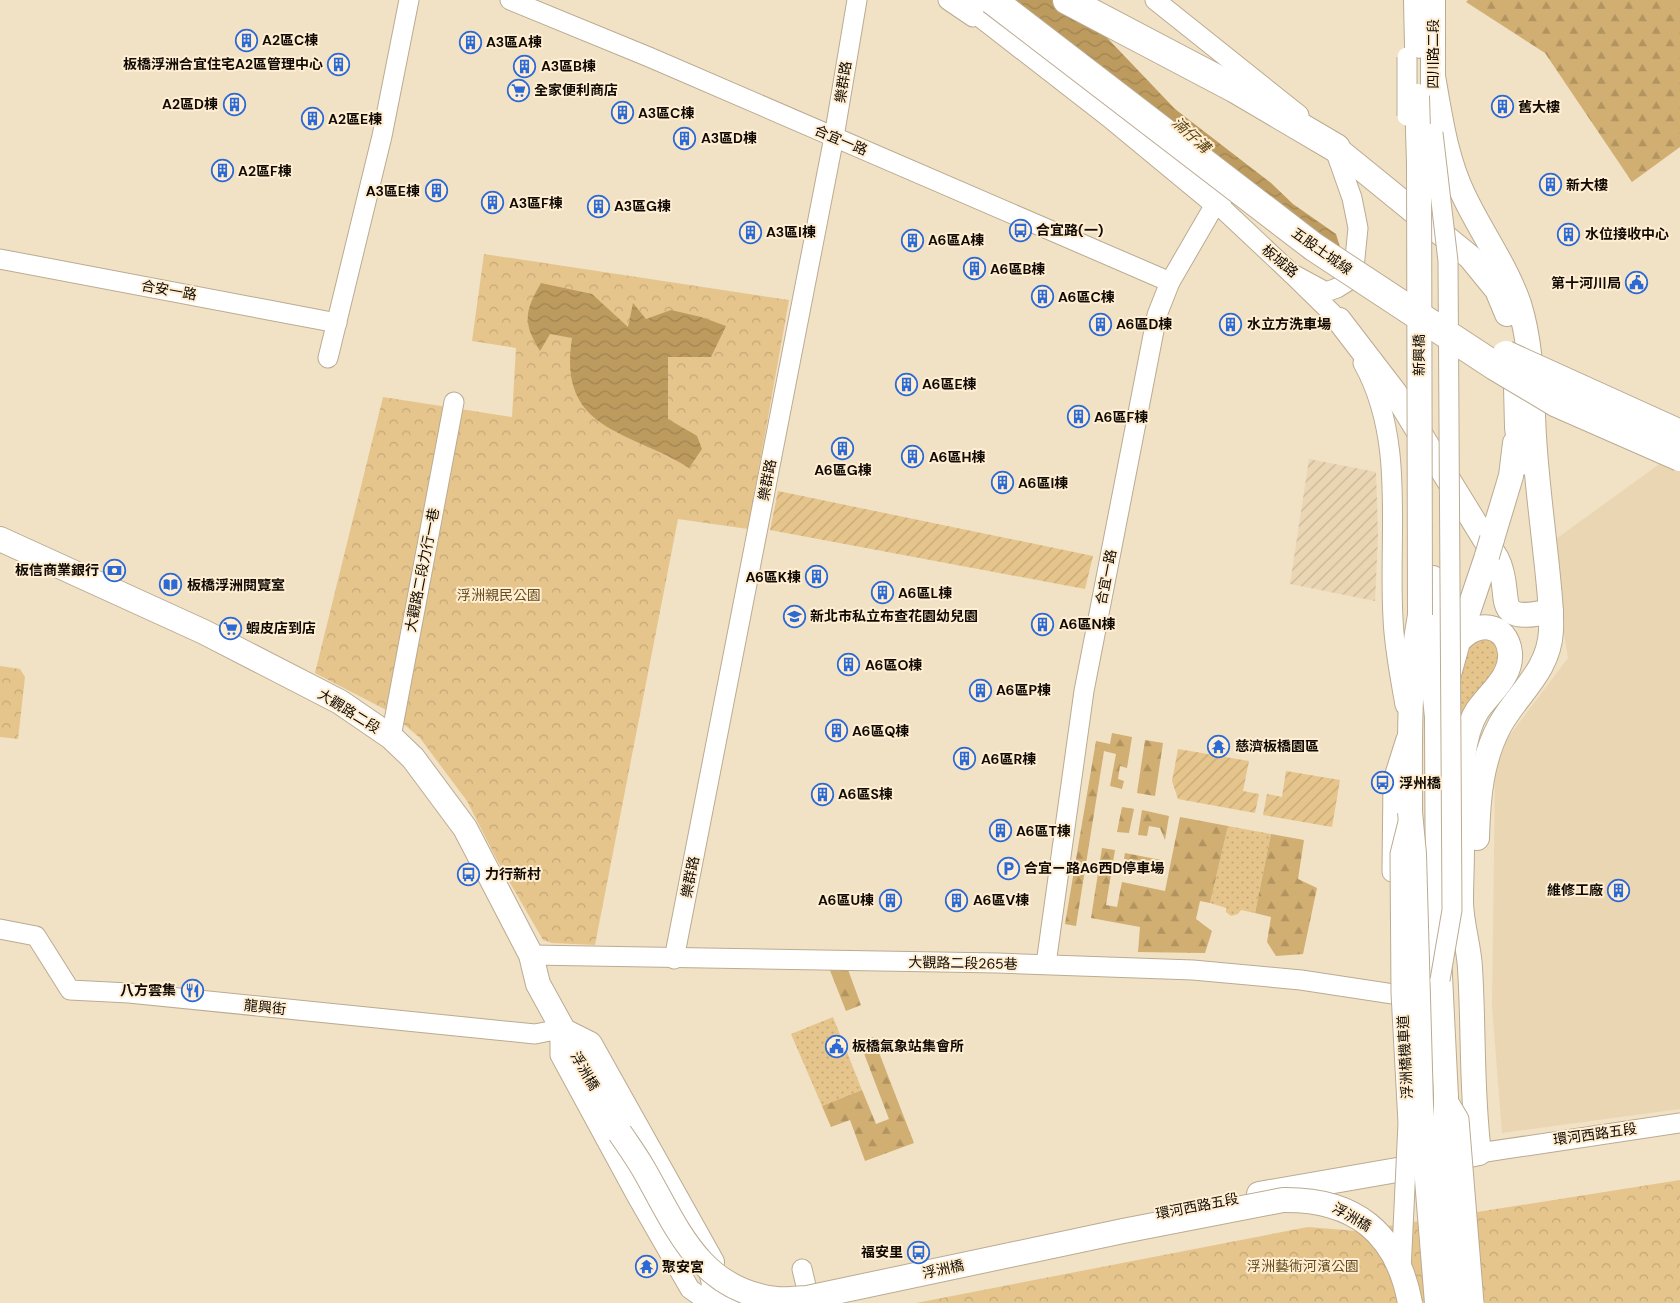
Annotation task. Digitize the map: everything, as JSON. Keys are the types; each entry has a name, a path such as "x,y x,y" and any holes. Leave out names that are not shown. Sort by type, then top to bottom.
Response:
{"highway":[{"path":"965,0 1113,115 1217,201"},
{"name":"五股土城線","path":"992,0 1314,247 1495,366 1557,403 1680,457"},
{"name":"五股土城線","path":"1021,0 1317,228 1503,353 1680,434"},
{"path":"1067,0 1234,88 1336,148"}],"main road":[{"name":"四川路二段","path":"1416,0 1425,102"},
{"name":"四川路二段","path":"1425,102 1433,76 1433,0"},
{"path":"1433,76 1444,134 1463,194 1509,280 1524,321 1531,362 1545,612 1544,661 1529,688 1501,724 1490,748 1478,800 1466,890"},
{"name":"新興橋","path":"1425,102 1433,133 1433,578 1434,679 1437,717"},
{"name":"新興橋","path":"1410,812 1409,730 1414,614 1419,164 1425,102"},
{"path":"1336,148 1470,257 1497,290 1506,312 1512,344 1517,426 1545,612"},
{"path":"1339,320 1395,393 1497,559 1502,575 1503,597 1506,606 1514,613 1520,615 1545,612"},
{"path":"1458,1303 1446,1146 1446,1097 1440,980 1437,717 1458,642 1511,476 1517,426"},
{"name":"大觀路二段","path":"0,539 204,632 340,702 390,737 413,758 465,828 530,955 538,984 560,1029"},
{"path":"1458,642 1465,632 1477,627 1487,626 1501,634 1510,651 1508,669 1502,681 1476,712 1467,733 1462,758 1461,793 1470,967 1473,1090 1479,1153"},
{"path":"1410,812 1414,854 1420,1096 1437,1303"},
{"path":"560,1029 590,1044 708,1260 714,1283 711,1303"},
{"name":"浮洲橋","path":"560,1029 620,1133 643,1168 672,1223 694,1256 718,1277 741,1290 776,1299 807,1298 1123,1231 1283,1200 1304,1200 1334,1205 1371,1226 1391,1249 1399,1264 1410,1303"},
{"name":"環河西路五段","path":"768,1299 811,1287 854,1282 1123,1220 1397,1170 1479,1153"},
{"path":"708,1260 768,1299"}],"street":[{"path":"328,358 382,136 409,0"},
{"name":"合宜一路","path":"510,0 649,56 1170,282"},
{"name":"樂群路","path":"674,958 834,137 857,0"},
{"name":"板城路","path":"948,0 1141,140 1217,201 1291,273 1326,292 1337,288 1353,278 1358,228 1352,198 1336,148"},
{"path":"1156,0 1270,90 1336,148"},
{"path":"1406,0 1414,614"},
{"path":"1433,133 1448,271 1452,910 1440,980"},
{"name":"合宜一路","path":"1046,964 1084,691 1157,315 1170,282 1217,201"},
{"name":"合安一路","path":"0,259 338,323"},
{"path":"1291,273 1339,320 1373,382 1384,412 1390,452 1393,618 1409,730 1393,780 1393,994 1400,1132 1397,1170"},
{"name":"大觀路二段力行一巷","path":"390,737 454,402"},
{"name":"浮洲橋機車道","path":"1401,1303 1408,1123 1401,993 1400,854 1410,812"},
{"name":"龍興街","path":"0,929 36,936 70,990 129,993 535,1034 560,1029"},
{"name":"大觀路二段265巷","path":"530,955 1046,964 1193,970 1301,980 1393,994"},
{"path":"560,1029 560,1055 632,1189 690,1289 711,1303"},
{"path":"1446,1097 1459,1119 1474,1303"},
{"name":"環河西路五段","path":"1479,1153 1680,1123"},
{"path":"620,1133 636,1172 661,1219 677,1247 692,1267 710,1282 735,1296 768,1299"},
{"path":"811,1287 1124,1238 1282,1209 1308,1208 1344,1218 1366,1232 1381,1248 1391,1264 1398,1283 1401,1303"},
{"name":"環河西路五段","path":"716,1303 768,1299"}],"shaded area":[{"path":"1680,449 1680,1109 1502,1133 1492,1006 1495,774 1506,740 1568,658 1549,544"},
{"path":"1309,459 1376,472 1378,536 1375,601 1290,584"}],"green space":[{"path":"1468,0 1680,0 1680,147 1632,182 1545,53 1466,2"},
{"name":"浮洲親民公園","path":"484,254 789,300 748,529 678,519 595,945 552,943 543,940 497,860 467,801 420,738 388,711 315,673 383,397 512,417 516,348 472,341"},
{"path":"778,491 1093,556 1085,589 770,530"},
{"path":"1479,636 1495,641 1501,661 1457,740 1460,656"},
{"path":"0,666 20,669 25,677 18,739 0,737"},
{"path":"1112,733 1132,737 1127,768 1120,766 1118,779 1124,781 1122,789 1110,786 1116,754 1104,751 1076,926 1065,924 1096,741 1110,744"},
{"path":"1145,740 1163,743 1155,796 1137,793"},
{"path":"1178,749 1249,761 1243,791 1259,794 1255,813 1178,799 1172,781"},
{"path":"1286,771 1340,780 1332,827 1263,815 1267,794 1282,797"},
{"path":"1122,807 1134,809 1129,833 1117,832"},
{"path":"1142,810 1169,816 1165,840 1160,828 1149,826 1147,836 1138,835"},
{"path":"1180,817 1228,826 1210,903 1200,901 1196,919 1212,931 1205,953 1138,952 1140,927 1091,918 1102,848 1115,850 1106,905 1117,907 1122,882 1165,891"},
{"path":"1228,826 1271,834 1255,913 1241,910 1238,914 1231,916 1226,912 1226,908 1210,903"},
{"path":"1271,834 1304,840 1298,879 1317,888 1303,954 1276,956 1267,942 1271,917 1255,913"},
{"path":"1125,853 1161,860 1158,872 1123,865"},
{"path":"847,967 861,1005 846,1011 829,968"},
{"path":"833,1017 862,1090 822,1106 791,1034"},
{"path":"873,1037 914,1143 865,1161 850,1120 831,1127 822,1106 862,1090 876,1124 889,1119 860,1043"},
{"name":"浮洲藝術河濱公園","path":"1680,1180 1680,1303 916,1303 1308,1227 1357,1231"}],"water":[{"name":"湳仔溝","path":"988,0 1071,0 1175,109 1271,183 1293,204 1336,234 1340,247 1338,255"},
{"path":"541,283 592,294 628,327 633,303 646,319 671,310 701,317 726,326 711,357 668,357 668,419 697,436 702,449 689,468 622,435 603,424 587,410 576,393 570,369 572,338 550,334 540,351 528,325 531,302"}],"place":[{"name":"A2區C棟","path":"246,40"},
{"name":"A3區A棟","path":"470,42"},
{"name":"板橋浮洲合宜住宅A2區管理中心","path":"339,64"},
{"name":"A3區B棟","path":"525,66"},
{"name":"全家便利商店","path":"518,90"},
{"name":"A2區D棟","path":"234,104"},
{"name":"舊大樓","path":"1502,107"},
{"name":"A3區C棟","path":"622,113"},
{"name":"A2區E棟","path":"312,119"},
{"name":"A3區D棟","path":"685,138"},
{"name":"A2區F棟","path":"222,171"},
{"name":"新大樓","path":"1550,185"},
{"name":"A3區E棟","path":"436,191"},
{"name":"A3區F棟","path":"493,203"},
{"name":"A3區G棟","path":"598,206"},
{"name":"合宜路(一)","path":"1020,230"},
{"name":"A3區I棟","path":"750,232"},
{"name":"水位接收中心","path":"1569,234"},
{"name":"A6區A棟","path":"912,240"},
{"name":"A6區B棟","path":"974,269"},
{"name":"第十河川局","path":"1637,283"},
{"name":"A6區C棟","path":"1042,297"},
{"name":"A6區D棟","path":"1100,324"},
{"name":"水立方洗車場","path":"1231,324"},
{"name":"A6區E棟","path":"906,384"},
{"name":"A6區F棟","path":"1078,417"},
{"name":"A6區G棟","path":"843,448"},
{"name":"A6區H棟","path":"913,457"},
{"name":"A6區I棟","path":"1002,483"},
{"name":"板信商業銀行","path":"115,570"},
{"name":"A6區K棟","path":"817,577"},
{"name":"板橋浮洲閱覽室","path":"171,585"},
{"name":"A6區L棟","path":"882,593"},
{"name":"新北市私立布查花園幼兒園","path":"794,616"},
{"name":"A6區N棟","path":"1043,624"},
{"name":"蝦皮店到店","path":"230,628"},
{"name":"A6區O棟","path":"849,665"},
{"name":"A6區P棟","path":"980,690"},
{"name":"A6區Q棟","path":"836,731"},
{"name":"慈濟板橋園區","path":"1219,746"},
{"name":"A6區R棟","path":"965,759"},
{"name":"浮州橋","path":"1383,783"},
{"name":"A6區S棟","path":"822,794"},
{"name":"A6區T棟","path":"1000,831"},
{"name":"合宜ㄧ路A6西D停車場","path":"1008,868"},
{"name":"力行新村","path":"469,874"},
{"name":"維修工廠","path":"1619,890"},
{"name":"A6區U棟","path":"890,900"},
{"name":"A6區V棟","path":"957,900"},
{"name":"八方雲集","path":"192,990"},
{"name":"板橋氣象站集會所","path":"836,1046"},
{"name":"福安里","path":"919,1252"},
{"name":"聚安宮","path":"646,1267"}]}
